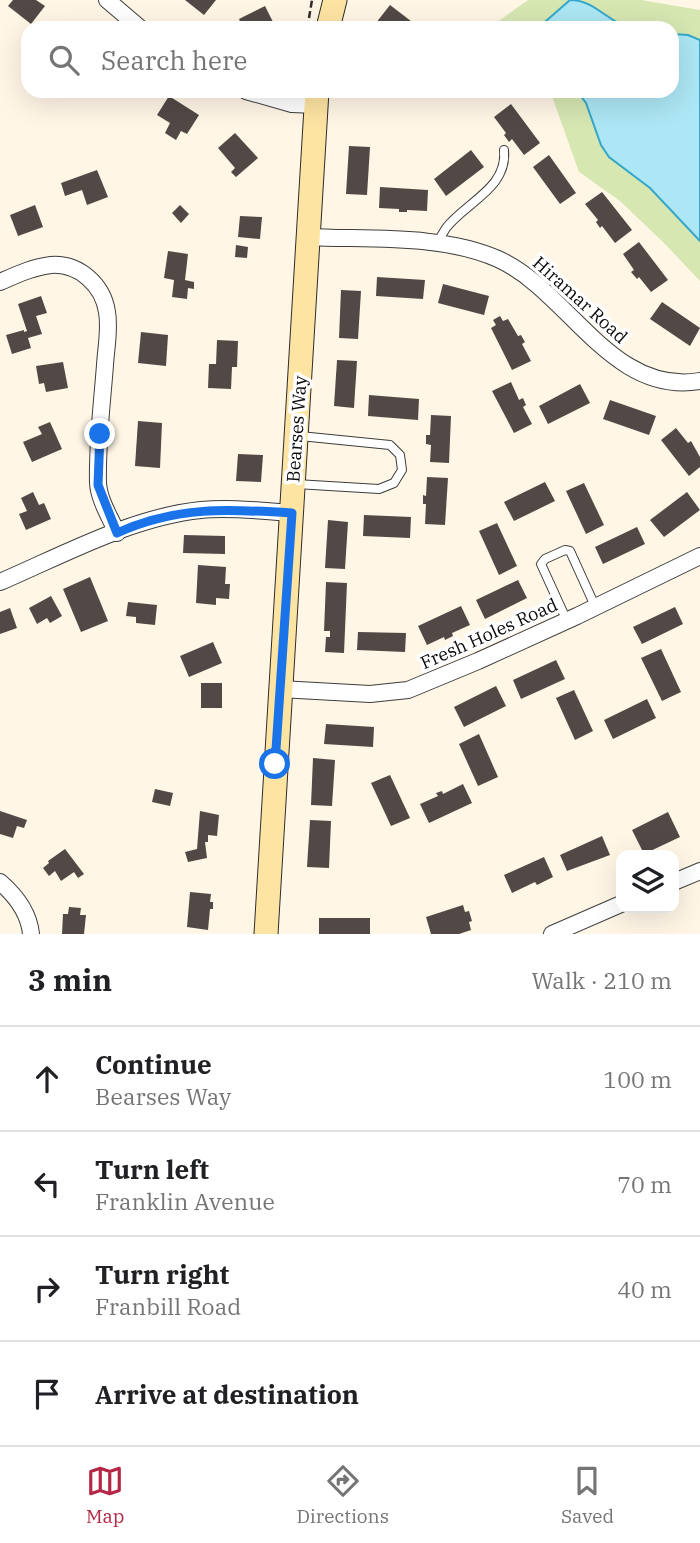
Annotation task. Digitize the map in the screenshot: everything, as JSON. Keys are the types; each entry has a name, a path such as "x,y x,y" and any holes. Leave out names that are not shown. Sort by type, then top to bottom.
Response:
{"main road":[{"path":"330,21 335,0"},
{"name":"Bearses Way","path":"267,934 316,98"}],"street":[{"path":"107,0 132,21"},
{"path":"271,98 292,104 316,98"},
{"name":"Hiramar Road","path":"308,237 437,243 483,253 517,269 551,296 604,348 636,372 682,384 700,381"},
{"path":"0,282 52,265 78,271 99,290 107,311 108,330 98,485 117,533"},
{"path":"0,582 148,521 199,510 292,513"},
{"name":"Fresh Holes Road","path":"281,689 370,694 408,690 567,621 700,555"},
{"path":"679,880 700,871"},
{"path":"0,882 13,894 28,918 31,934"},
{"path":"552,934 616,906"}],"lane":[{"path":"437,243 447,227 496,181 505,162 504,150"},
{"path":"293,484 379,489 399,477 403,462 396,450 383,442 297,436"},
{"path":"567,621 541,565 545,559 565,550 570,551 595,606"}],"path":[{"path":"308,21 312,0"}],"green space":[{"path":"528,0 641,0 700,10 700,281 620,201 579,172 552,98 679,98 679,21 499,21"}],"water":[{"path":"570,0 587,3 614,21 546,21"},
{"path":"679,34 700,40 700,241 650,188 609,157 601,145 582,98 679,98"}],"building":[{"path":"13,0 36,0 45,6 33,21 27,21 8,6"},
{"path":"185,0 216,0 204,15"},
{"path":"390,5 411,21 377,21"},
{"path":"265,6 272,21 240,21 239,19"},
{"path":"168,98 172,98 199,115 187,134 181,131 176,140 165,133 170,123 157,115"},
{"path":"511,104 540,143 524,155 512,139 509,142 494,117"},
{"path":"235,133 258,158 236,177 231,172 235,168 218,148"},
{"path":"349,146 370,147 367,195 346,194"},
{"path":"471,150 484,167 446,196 434,179"},
{"path":"549,155 576,193 560,204 533,167"},
{"path":"97,170 108,197 87,205 82,190 65,196 61,183"},
{"path":"380,187 428,190 427,211 399,212 399,209 379,208"},
{"path":"602,192 632,230 615,243 602,226 600,228 596,222 598,220 585,204"},
{"path":"35,205 43,227 18,236 10,215"},
{"path":"180,205 189,214 181,223 172,213"},
{"path":"240,216 262,217 260,239 238,237"},
{"path":"639,242 668,280 651,292 639,277 637,279 631,272 634,270 623,254"},
{"path":"236,245 248,247 247,258 235,257"},
{"path":"168,251 188,254 185,280 194,282 194,289 188,288 187,299 172,297 174,280 164,278"},
{"path":"377,277 425,280 423,299 376,296"},
{"path":"443,284 489,296 484,315 438,303"},
{"path":"341,290 361,291 358,339 339,338"},
{"path":"41,296 47,313 36,316 42,334 28,338 31,348 12,354 6,335 27,331 18,304"},
{"path":"662,302 700,328 690,346 650,319"},
{"path":"500,316 503,321 508,319 518,336 521,335 525,342 522,344 531,361 512,370 491,328 496,325 493,320"},
{"path":"141,332 168,335 166,366 138,363"},
{"path":"217,340 238,341 237,367 232,367 231,389 208,388 209,364 216,364"},
{"path":"337,360 357,361 354,408 334,406"},
{"path":"63,362 68,388 46,392 44,383 39,384 36,366"},
{"path":"511,382 519,400 523,398 526,405 523,407 532,424 514,433 492,391"},
{"path":"580,384 590,403 548,424 539,406"},
{"path":"369,395 419,399 418,420 368,416"},
{"path":"610,400 656,416 649,435 603,419"},
{"path":"431,415 451,416 449,463 430,462 431,445 426,444 426,435 430,435"},
{"path":"138,421 162,423 160,468 135,466"},
{"path":"50,422 62,449 32,462 23,442 42,434 38,427"},
{"path":"676,428 688,443 691,441 700,457 700,467 689,476 661,440"},
{"path":"238,454 263,455 261,482 236,481"},
{"path":"427,477 448,478 445,525 425,524 426,504 423,504 423,495 426,496"},
{"path":"545,482 555,501 514,521 504,502"},
{"path":"584,483 604,525 586,534 566,491"},
{"path":"33,492 39,505 44,503 51,519 26,530 19,514 27,511 21,498"},
{"path":"687,492 700,510 664,537 650,520"},
{"path":"364,515 411,517 410,538 363,536"},
{"path":"328,520 348,522 345,569 325,568"},
{"path":"497,523 517,566 499,575 479,531"},
{"path":"637,527 645,544 603,564 595,547"},
{"path":"184,535 225,536 225,554 183,553"},
{"path":"198,565 226,567 225,584 230,584 229,599 216,598 216,605 196,603"},
{"path":"90,577 108,621 81,632 63,589"},
{"path":"518,580 527,598 485,619 476,600"},
{"path":"326,582 347,583 344,653 325,652 326,637 330,637 330,631 324,631"},
{"path":"51,596 62,616 50,623 47,618 37,624 29,608"},
{"path":"128,602 157,605 155,625 136,623 136,617 126,616"},
{"path":"461,606 470,625 452,633 453,636 445,640 444,637 427,645 418,626"},
{"path":"675,607 683,624 642,644 633,627"},
{"path":"10,608 17,628 0,634 0,612"},
{"path":"358,632 406,633 405,652 357,650"},
{"path":"213,642 222,663 189,677 180,656"},
{"path":"661,649 681,692 662,701 641,658"},
{"path":"556,660 565,679 521,699 513,680"},
{"path":"201,683 222,683 222,708 201,708"},
{"path":"496,686 506,706 464,727 454,707"},
{"path":"574,690 593,731 575,740 556,698"},
{"path":"647,699 656,718 613,739 604,720"},
{"path":"326,724 374,727 373,747 324,744"},
{"path":"479,734 498,777 478,786 459,744"},
{"path":"313,758 335,760 332,806 311,805"},
{"path":"390,775 410,818 391,826 371,783"},
{"path":"463,784 472,803 429,823 420,804 438,796 436,793 442,791 443,794"},
{"path":"155,789 173,793 170,806 152,802"},
{"path":"0,811 27,820 24,828 17,826 13,838 0,834"},
{"path":"200,811 219,815 217,836 208,835 208,842 205,842 207,858 188,862 185,852 197,849"},
{"path":"668,812 680,837 652,850 642,850 632,830"},
{"path":"310,820 331,821 329,868 307,867"},
{"path":"602,836 610,855 567,871 560,855"},
{"path":"65,849 84,874 78,878 74,872 61,881 55,871 49,876 43,868"},
{"path":"544,857 553,877 512,893 504,875"},
{"path":"190,892 211,894 213,909 210,909 208,930 187,927"},
{"path":"463,905 465,912 469,911 471,930 459,934 431,934 426,917"},
{"path":"69,907 81,908 80,915 86,915 84,934 62,934 63,914 68,914"},
{"path":"319,918 370,918 370,934 319,934"}],"route":[{"path":"100,434 98,485 117,533 148,521 199,510 292,513 275,764"}]}
